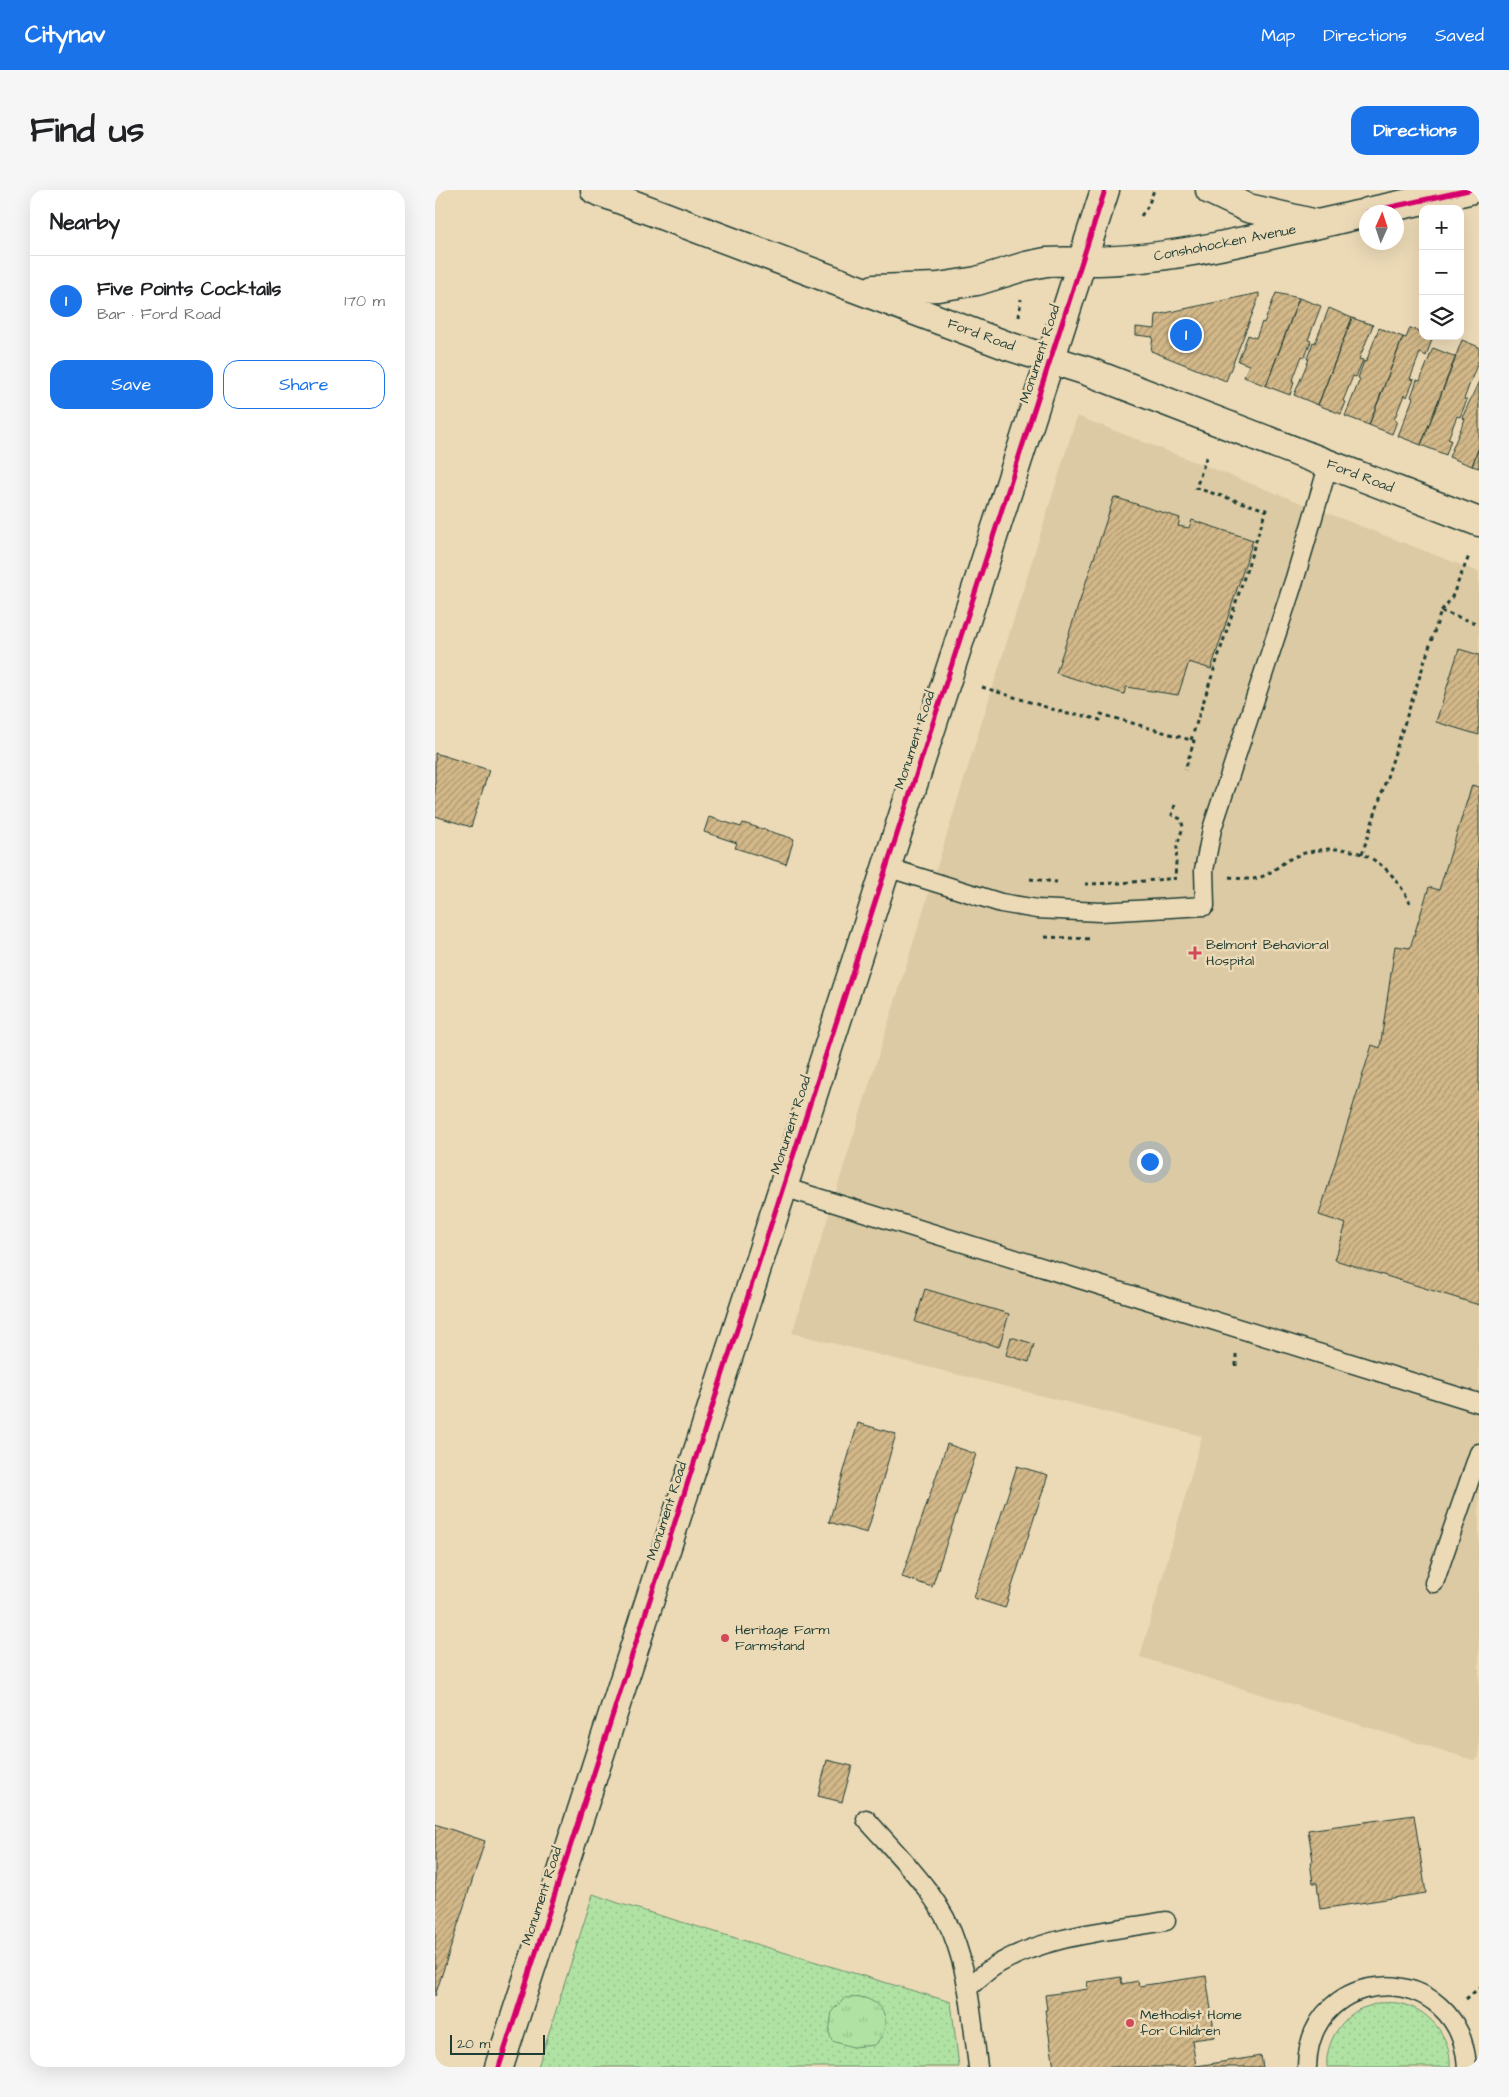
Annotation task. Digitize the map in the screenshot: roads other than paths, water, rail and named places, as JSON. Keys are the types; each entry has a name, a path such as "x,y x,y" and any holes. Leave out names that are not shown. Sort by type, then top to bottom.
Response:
{"street":[{"name":"Ford Road","path":"595,190 1008,346 1097,374 1479,522"},
{"name":"Monument Road","path":"499,2067 1105,190"},
{"path":"1210,190 1248,208 1317,224"},
{"name":"Conshohocken Avenue","path":"1402,205 1469,190"},
{"name":"Conshohocken Avenue","path":"858,289 900,290 938,287 977,281 1027,266 1053,262 1161,257 1359,215"}],"lane":[{"path":"886,867 1001,903 1037,908 1100,912 1205,906 1204,870 1212,829 1292,587 1329,464"},
{"path":"783,1187 1479,1403"},
{"path":"1434,1584 1479,1453"},
{"path":"866,1819 918,1877 939,1907 957,1945 968,1988 977,2067"},
{"path":"968,1988 997,1964 1033,1947 1069,1938 1166,1921"},
{"path":"1307,2067 1307,2049 1317,2024 1335,2004 1357,1991 1383,1985 1408,1988 1432,1999 1451,2017 1463,2040 1467,2067"}],"place":[{"name":"Five Points Cocktails","path":"1186,335"},
{"name":"Belmont Behavioral Hospital","path":"1195,953"},
{"name":"Heritage Farm Farmstand","path":"725,1638"},
{"name":"Methodist Home for Children","path":"1130,2023"}]}
